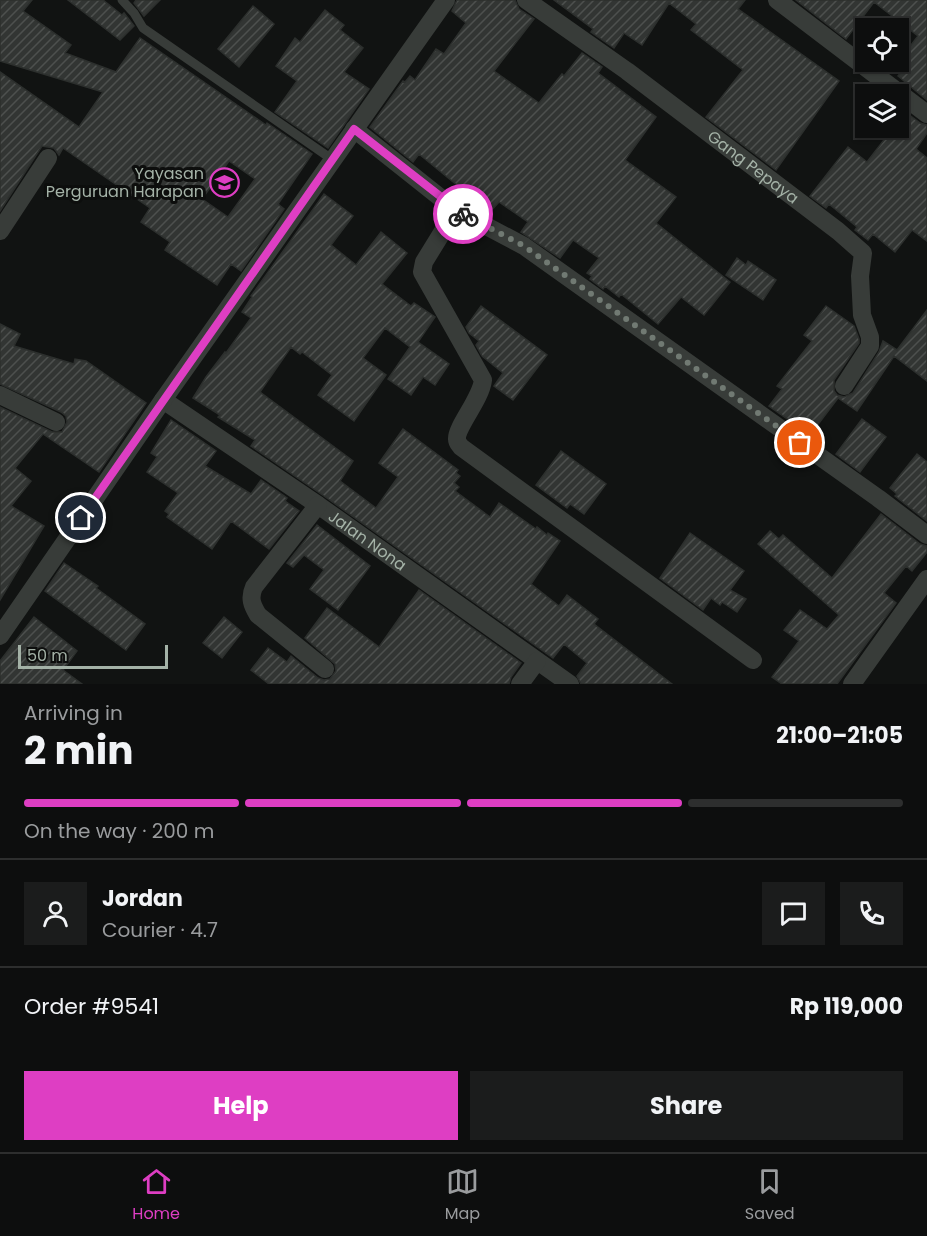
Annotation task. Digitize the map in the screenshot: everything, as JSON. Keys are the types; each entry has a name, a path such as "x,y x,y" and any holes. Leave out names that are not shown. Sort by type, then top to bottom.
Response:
{"street":[{"path":"0,636 163,400 446,0"},
{"name":"Gang Pepaya","path":"526,0 636,78 838,231 863,253 860,276 862,315 870,337 870,346 844,386"},
{"path":"777,0 927,114"},
{"path":"354,129 456,210 524,246 927,535"},
{"path":"0,231 48,158"},
{"path":"456,210 424,262 423,272 483,380 482,392 458,432 457,442 753,660"},
{"path":"0,395 56,422"},
{"name":"Jalan Nona","path":"163,400 318,505 570,684"},
{"path":"318,505 250,595 252,607 258,615 325,669"},
{"path":"852,684 927,579"},
{"path":"520,684 537,661"}],"lane":[{"path":"122,0 134,13 143,28 333,160"}],"building":[{"path":"0,0 32,0 23,11 71,45 65,53 116,72 140,38 312,154 278,204 284,209 241,271 231,264 217,285 165,250 170,242 141,222 150,208 63,148 59,155 54,148 42,146 0,211 0,72 79,127 103,92 0,61","holes":["229,161 255,179 228,217 202,199"]},
{"path":"68,0 103,0 122,15 124,13 134,26 120,40"},
{"path":"136,0 160,0 144,16 134,3"},
{"path":"457,0 515,0 519,9 534,19 494,71 539,103 582,53 602,67 598,73 656,117 625,160 676,197 656,223 730,282 704,315 681,297 658,324 621,294 619,297 605,286 603,289 590,279 592,276 587,273 599,258 573,240 560,258 521,232 528,222 499,202 488,214 468,204 453,191 458,186 419,154 413,162 370,127 403,81 405,82 410,76 415,80 436,49 444,54 466,23 452,11"},
{"path":"554,0 745,0 738,9 839,81 776,170 706,117 743,70 691,30 696,24 669,3 642,45 624,33 614,48 591,32 593,29"},
{"path":"796,0 927,0 927,100 898,76 901,72 909,72 909,48 918,36 909,29 909,18 895,18 874,2 862,18 855,18 855,27 846,39"},
{"path":"253,6 274,24 239,67 218,49"},
{"path":"325,10 344,25 340,30 363,48 344,72 369,89 328,148 275,112 297,81 276,66 295,38 300,42"},
{"path":"909,115 927,125 927,133 916,149 927,158 927,241 912,230 895,252 873,234 868,240 855,230 857,227 829,204 826,208 810,196 848,147 867,162 885,138 909,138"},
{"path":"324,194 353,216 331,245 356,265 381,232 407,253 382,284 411,306 414,303 435,317 418,342 449,364 435,385 423,377 411,395 388,379 410,347 385,328 363,358 386,375 354,421 318,395 332,375 302,352 300,354 291,347 260,392 353,461 340,481 376,508 398,477 379,463 403,429 458,470 456,473 460,476 454,483 459,487 455,491 490,517 499,503 536,529 537,527 560,541 531,584 559,606 567,595 598,619 594,624 672,684 581,684 577,676 587,663 564,644 553,658 251,446 255,440 193,398 206,377 251,318 242,312 251,296"},
{"path":"737,258 746,265 748,261 776,280 763,300 726,275"},
{"path":"481,306 547,355 513,400 494,386 503,373 482,356 476,345 479,341 469,333 466,327"},
{"path":"826,306 854,326 859,339 859,343 834,380 834,391 837,395 844,397 853,393 879,352 883,341 897,350 927,310 927,381 894,356 857,411 838,398 810,435 769,406 782,389 777,386 812,341 804,335"},
{"path":"0,324 20,334 14,346 74,364 75,359 86,361 146,403 99,472 43,434 15,468 31,481 11,506 44,526 0,600 0,407 52,432 62,432 67,422 66,416 61,412 0,384"},
{"path":"862,419 886,437 860,472 836,454"},
{"path":"171,420 216,451 205,466 251,494 261,480 287,498 285,501 299,511 269,549 231,521 212,549 167,517 169,514 165,511 178,493 147,472 157,457 151,453"},
{"path":"561,451 606,484 584,514 570,504 567,508 536,485"},
{"path":"917,454 927,462 927,521 895,496 897,494 890,488"},
{"path":"881,514 920,544 927,546 927,552 912,571 906,566 884,593 896,603 837,684 782,684 772,677 799,641 784,630 800,610 827,629 839,615 758,544 770,531 779,539 783,535 832,578"},
{"path":"317,525 370,566 338,610 310,589 324,570 304,555 293,567 287,563"},
{"path":"690,533 744,571 730,590 746,599 737,612 722,602 720,605 711,598 703,610 660,578"},
{"path":"64,563 98,586 96,588 145,624 126,650 45,591"},
{"path":"419,590 521,663 509,684 269,684 251,670 268,648 287,662 291,656 318,678 330,679 336,671 335,664 305,638 327,608 379,647"},
{"path":"34,617 77,651 63,670 82,684 0,684 0,661"},
{"path":"224,617 242,632 222,658 203,643"}],"way so far":[{"path":"463,214 524,246 644,334 800,443"}],"place":[{"name":"Yayasan Perguruan Harapan","path":"225,182"}],"route":[{"path":"81,518 354,129 463,214"}]}
